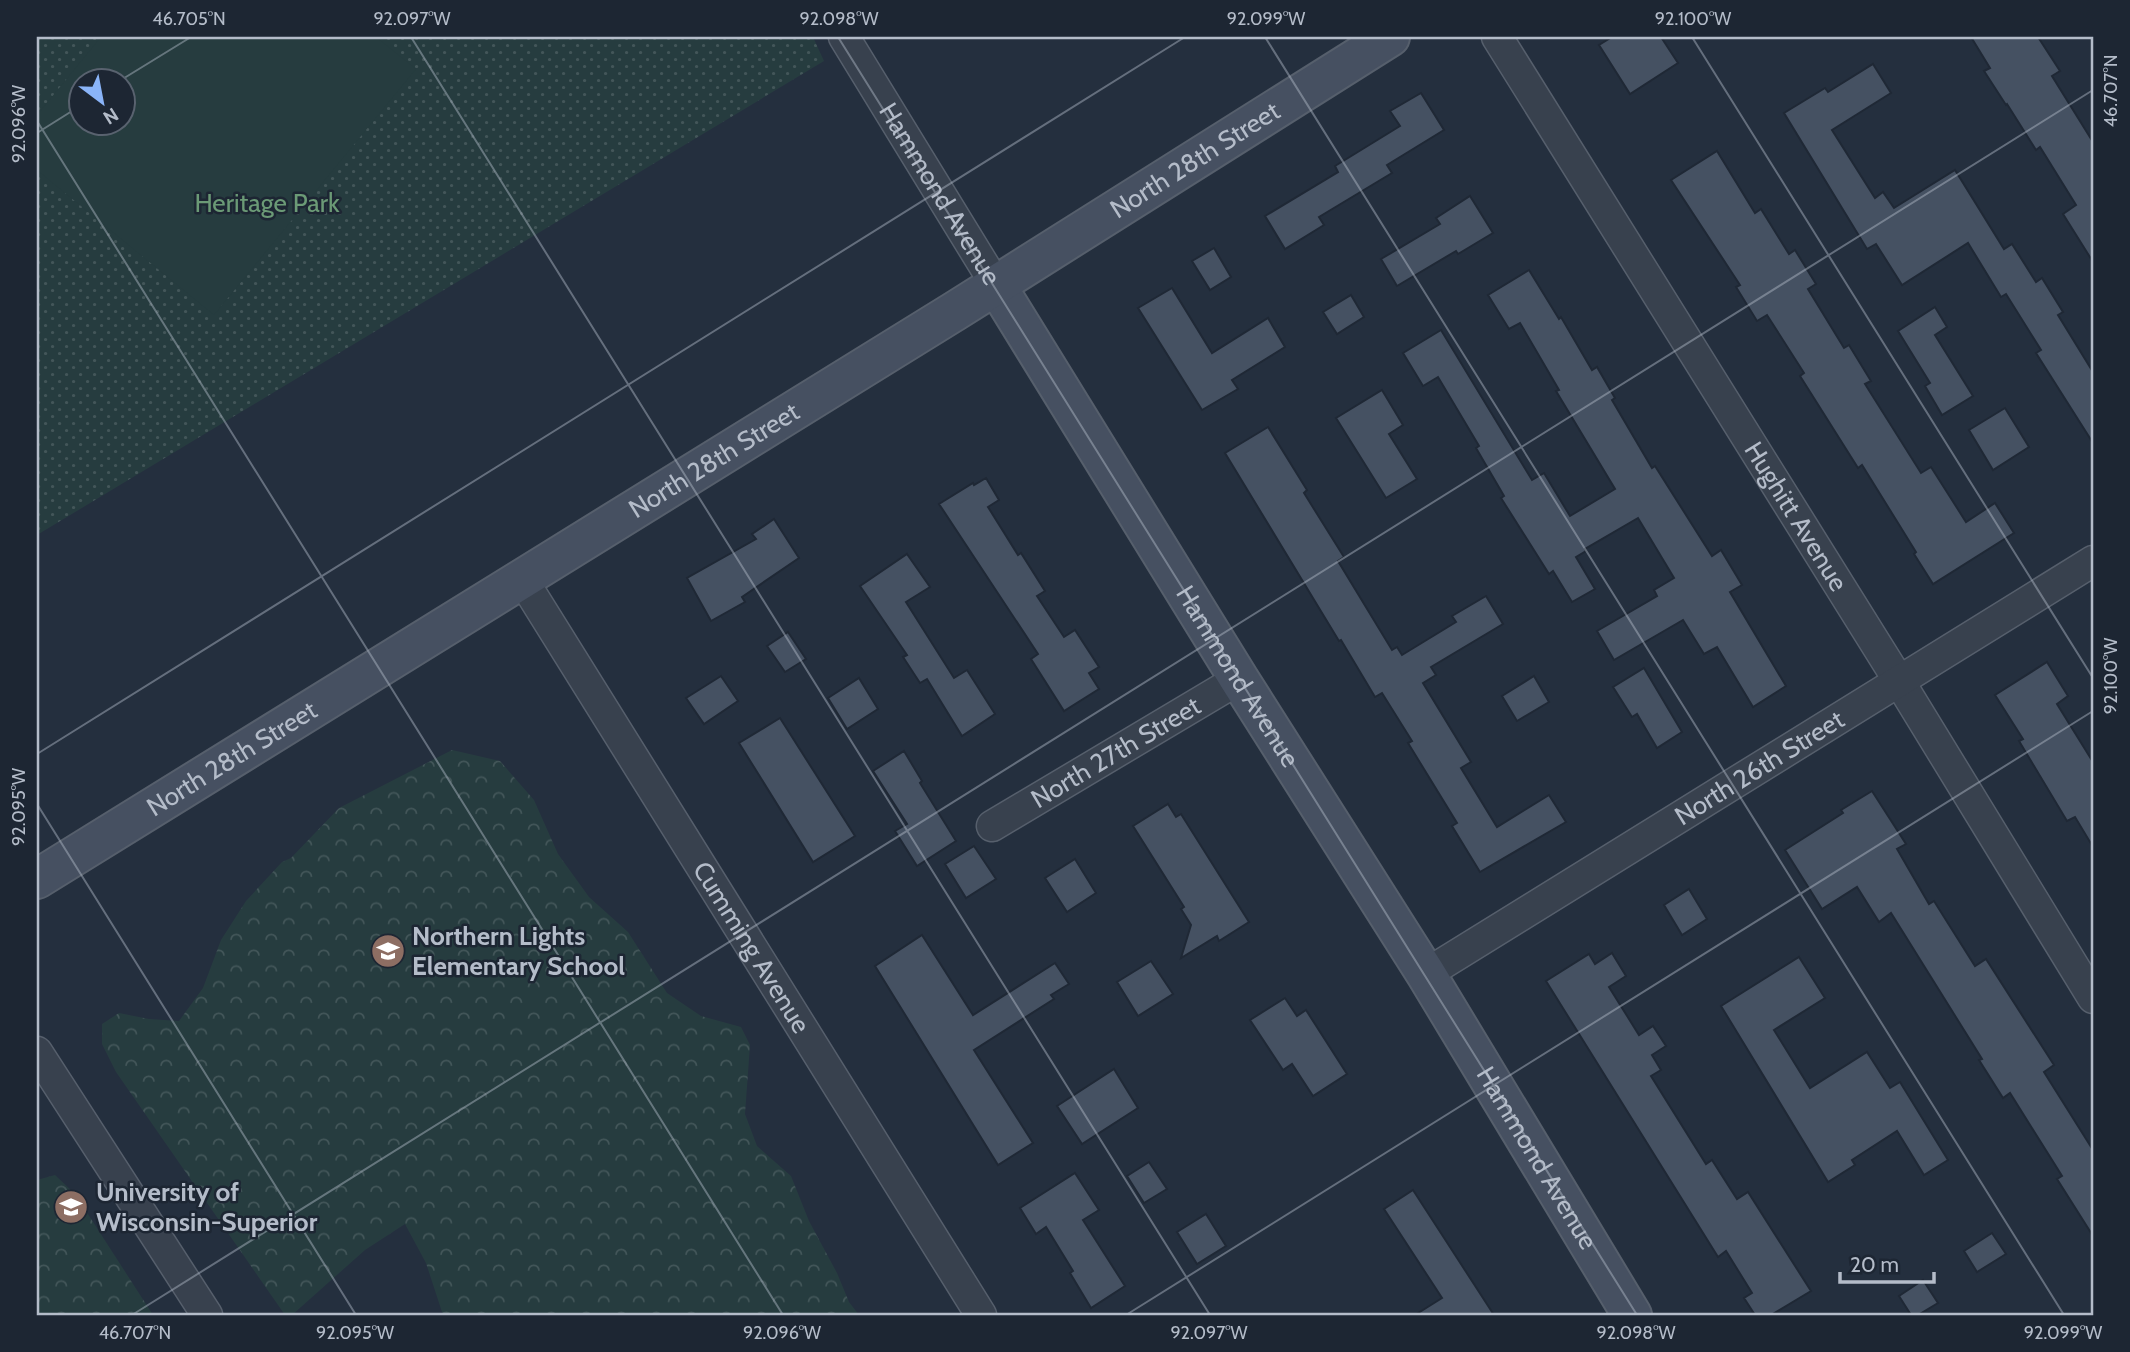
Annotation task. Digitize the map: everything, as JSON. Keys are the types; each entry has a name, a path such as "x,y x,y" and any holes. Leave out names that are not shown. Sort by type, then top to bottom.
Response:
{"main road":[{"name":"North 28th Street","path":"37,879 996,285 1390,37"},
{"name":"Hammond Avenue","path":"996,285 1239,679 1426,974 1632,1315"}],"street":[{"name":"Hammond Avenue","path":"844,37 996,285"},
{"name":"Hughitt Avenue","path":"1497,37 1899,681 2093,998"},
{"name":"North 26th Street","path":"1426,974 2093,561"},
{"name":"Cumming Avenue","path":"522,579 981,1315"},
{"name":"North 27th Street","path":"992,826 1239,679"},
{"path":"37,1052 207,1315"}],"green space":[{"name":"Heritage Park","path":"37,37 813,37 824,61 37,535"},
{"path":"101,37 376,37 416,69 214,315 37,170 37,115 66,80 66,136 136,136 136,66 77,66"},
{"name":"Northern Lights Elementary School","path":"452,750 500,761 534,800 558,854 589,897 628,932 667,993 701,1016 741,1027 750,1045 745,1114 757,1146 791,1176 809,1221 849,1302 859,1315 443,1315 426,1263 405,1224 365,1250 292,1315 285,1315 116,1072 102,1044 102,1024 119,1013 179,1021 203,988 221,940 246,901 282,862 291,858 339,808"},
{"name":"University of Wisconsin-Superior","path":"55,1175 75,1194 153,1315 37,1315 37,1180"}],"building":[{"path":"1612,37 1661,37 1678,63 1630,94 1599,45"},
{"path":"1971,37 2038,37 2060,71 2052,76 2093,142 2093,262 2063,214 2076,205 2040,147 2036,150 1984,71 1990,68"},
{"path":"1873,64 1891,93 1832,130 1875,198 1883,192 1894,208 1955,170 2004,249 2012,244 2036,282 2042,278 2063,312 2058,315 2093,372 2093,443 2036,353 2041,350 2006,294 2001,297 1968,243 1902,285 1876,244 1867,249 1784,113 1825,88 1828,92"},
{"path":"1421,93 1444,130 1387,165 1392,173 1319,217 1324,225 1285,249 1265,216 1338,172 1335,166 1400,126 1390,111"},
{"path":"1717,151 1755,213 1761,209 1789,254 1795,250 1816,284 1808,289 1844,348 1849,345 1871,381 1865,384 1921,473 1931,467 1966,522 1995,503 2014,533 1933,584 1862,465 1858,468 1800,376 1804,373 1767,315 1757,321 1736,287 1740,285 1671,180"},
{"path":"1470,196 1493,233 1458,254 1456,251 1397,286 1381,259 1440,224 1436,218"},
{"path":"1214,248 1231,277 1210,290 1192,261"},
{"path":"1529,270 1592,370 1597,367 1615,398 1612,400 1652,468 1655,466 1712,556 1721,550 1742,585 1730,592 1786,686 1753,707 1717,647 1704,654 1683,620 1614,660 1597,631 1657,596 1654,590 1674,578 1638,518 1576,557 1595,589 1572,602 1553,571 1549,574 1501,498 1504,496 1476,448 1479,446 1438,377 1423,386 1403,353 1441,330 1532,480 1544,473 1570,516 1615,489 1556,391 1559,390 1520,323 1509,329 1488,295"},
{"path":"1172,288 1212,353 1268,318 1285,347 1232,380 1238,389 1202,410 1138,308"},
{"path":"1351,295 1364,317 1337,334 1323,312"},
{"path":"1935,307 1947,327 1935,335 1973,396 1942,415 1925,386 1930,383 1898,331"},
{"path":"1382,390 1403,425 1389,434 1417,479 1386,498 1336,418"},
{"path":"2005,408 2029,447 1993,470 1969,430"},
{"path":"1268,427 1307,490 1304,493 1344,557 1338,561 1392,650 1397,647 1402,655 1456,622 1452,616 1486,596 1503,624 1431,667 1436,675 1423,683 1471,762 1461,768 1497,827 1549,795 1566,822 1480,872 1452,826 1457,823 1408,743 1412,741 1382,693 1375,697 1225,453"},
{"path":"986,478 999,500 988,507 1018,555 1021,553 1045,591 1037,596 1064,637 1075,630 1099,667 1089,673 1099,689 1064,711 1031,659 1038,654 939,504"},
{"path":"774,519 799,558 742,597 745,602 711,621 687,578 756,539 752,534"},
{"path":"907,554 930,587 906,602 954,678 967,670 995,714 962,736 927,679 920,683 903,657 907,655 860,586"},
{"path":"788,632 806,659 785,672 767,646"},
{"path":"2047,662 2068,696 2057,704 2093,762 2093,847 2075,817 2067,821 2019,741 2023,739 1995,695"},
{"path":"1644,668 1682,732 1657,748 1637,714 1632,717 1613,687"},
{"path":"721,676 738,701 704,724 686,698"},
{"path":"1534,676 1549,702 1517,721 1502,696"},
{"path":"859,678 878,709 847,729 828,698"},
{"path":"780,718 855,836 813,862 739,743"},
{"path":"904,751 922,781 920,783 956,841 917,866 895,831 907,824 873,771"},
{"path":"1872,791 1906,844 1897,849 1929,904 1934,901 1975,966 1986,959 2054,1065 2044,1072 2093,1150 2093,1236 2057,1179 2062,1176 2010,1093 2003,1098 1979,1060 1982,1059 1891,913 1879,922 1857,887 1822,909 1785,850"},
{"path":"1168,804 1176,817 1181,814 1249,922 1219,941 1217,936 1181,958 1191,925 1181,909 1184,907 1133,826"},
{"path":"974,846 996,879 966,898 945,864"},
{"path":"1075,859 1096,893 1067,912 1045,878"},
{"path":"1689,889 1707,919 1682,935 1664,905"},
{"path":"922,935 973,1015 1055,963 1069,984 1051,995 1054,999 974,1050 1033,1143 998,1165 875,966"},
{"path":"1612,953 1626,976 1609,987 1639,1035 1653,1026 1666,1046 1652,1055 1661,1070 1651,1076 1706,1164 1712,1160 1737,1199 1748,1192 1811,1291 1771,1315 1755,1315 1744,1298 1752,1293 1726,1251 1718,1257 1546,981 1589,954 1595,964"},
{"path":"1799,957 1825,998 1774,1030 1810,1088 1867,1052 1890,1088 1900,1082 1948,1160 1924,1175 1897,1131 1852,1160 1855,1165 1828,1182 1721,1006"},
{"path":"1151,961 1173,994 1138,1016 1117,982"},
{"path":"1285,998 1297,1016 1306,1010 1347,1074 1313,1096 1292,1064 1283,1070 1250,1020"},
{"path":"1114,1069 1138,1108 1082,1144 1057,1106"},
{"path":"1149,1162 1167,1189 1144,1203 1127,1176"},
{"path":"1075,1173 1099,1210 1083,1220 1125,1286 1091,1308 1070,1273 1073,1271 1046,1227 1036,1234 1020,1208"},
{"path":"1413,1190 1494,1315 1415,1315 1442,1298 1384,1209"},
{"path":"1206,1214 1226,1246 1197,1264 1177,1232"},
{"path":"1992,1233 2006,1254 1977,1272 1964,1251"},
{"path":"1923,1280 1938,1303 1918,1315 1911,1315 1899,1296"}],"place":[{"name":"Northern Lights Elementary School","path":"388,951"},
{"name":"University of Wisconsin-Superior","path":"71,1207"}]}
